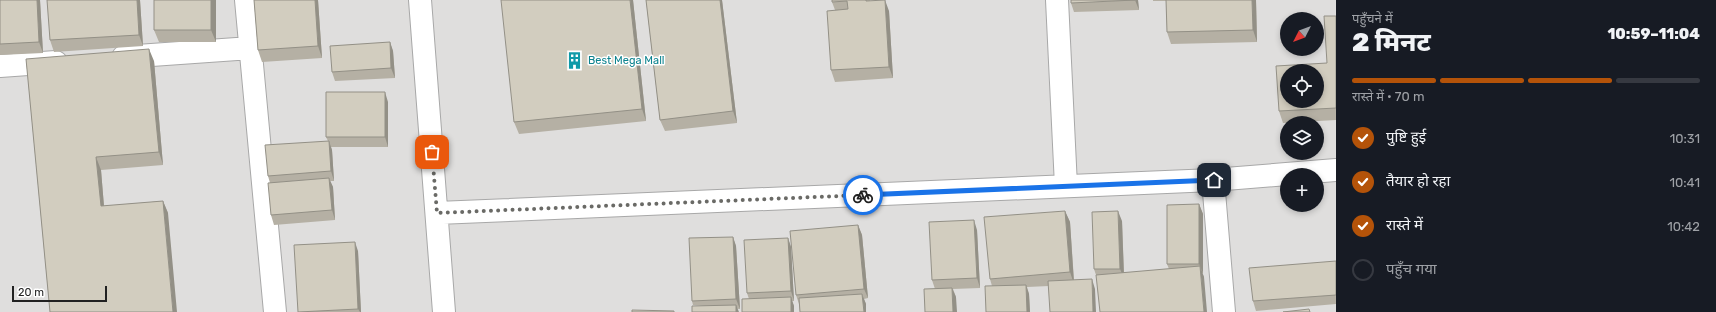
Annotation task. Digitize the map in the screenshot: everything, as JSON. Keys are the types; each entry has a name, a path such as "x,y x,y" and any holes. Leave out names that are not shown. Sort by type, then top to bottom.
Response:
{"street":[{"path":"246,0 275,312"},
{"path":"420,0 444,312"},
{"path":"1057,0 1066,186"},
{"path":"102,59 251,48"},
{"path":"0,66 78,60"},
{"path":"437,213 1214,180 1336,170"},
{"path":"1214,180 1224,312"}],"shaded area":[{"path":"0,0 1336,0 1336,312 0,312"}],"building":[{"path":"0,0 37,0 39,42 0,44"},
{"path":"47,0 137,0 139,35 50,40"},
{"path":"154,0 211,0 211,30 154,30"},
{"path":"254,0 315,0 318,46 258,50"},
{"name":"Best Mega Mall","path":"501,0 630,0 642,109 514,122"},
{"path":"646,0 720,0 733,111 660,120"},
{"path":"832,0 885,0 889,67 831,70 827,11 848,9 847,1 832,2"},
{"path":"1071,0 1135,0 1071,3"},
{"path":"1166,0 1252,0 1253,30 1167,32"},
{"path":"1324,16 1336,16 1336,108 1279,111 1276,66 1280,66 1280,108 1324,108 1324,64 1310,64 1327,63"},
{"path":"390,42 391,68 332,72 330,46"},
{"path":"149,49 159,152 96,157 101,206 163,201 173,312 50,312 26,59"},
{"path":"326,92 385,92 385,137 326,137"},
{"path":"329,141 331,171 268,176 265,145"},
{"path":"329,178 332,210 271,215 268,183"},
{"path":"1199,204 1199,264 1167,264 1167,205"},
{"path":"1065,211 1070,272 990,279 984,217"},
{"path":"1118,211 1120,269 1094,269 1092,212"},
{"path":"974,220 977,278 932,280 929,222"},
{"path":"858,225 864,289 796,295 790,231"},
{"path":"733,237 736,299 692,301 689,238"},
{"path":"788,238 791,291 747,293 744,240"},
{"path":"355,242 358,309 298,312 294,245"},
{"path":"1336,261 1336,295 1253,301 1249,268"},
{"path":"1200,266 1204,312 1100,312 1096,275"},
{"path":"1092,279 1093,312 1050,312 1048,281"},
{"path":"1026,285 1027,312 986,312 985,286"},
{"path":"952,288 953,312 925,312 924,289"},
{"path":"862,294 864,312 800,312 799,298"},
{"path":"791,297 791,312 742,312 742,299"},
{"path":"736,305 736,312 692,312 692,306"},
{"path":"1309,309 1310,312 1283,312"},
{"path":"632,310 674,311 674,312 632,312"}],"way so far":[{"path":"432,152 437,213 863,195"}],"place":[{"name":"Best Mega Mall","path":"575,60"}],"route":[{"path":"863,195 1214,180"}]}
